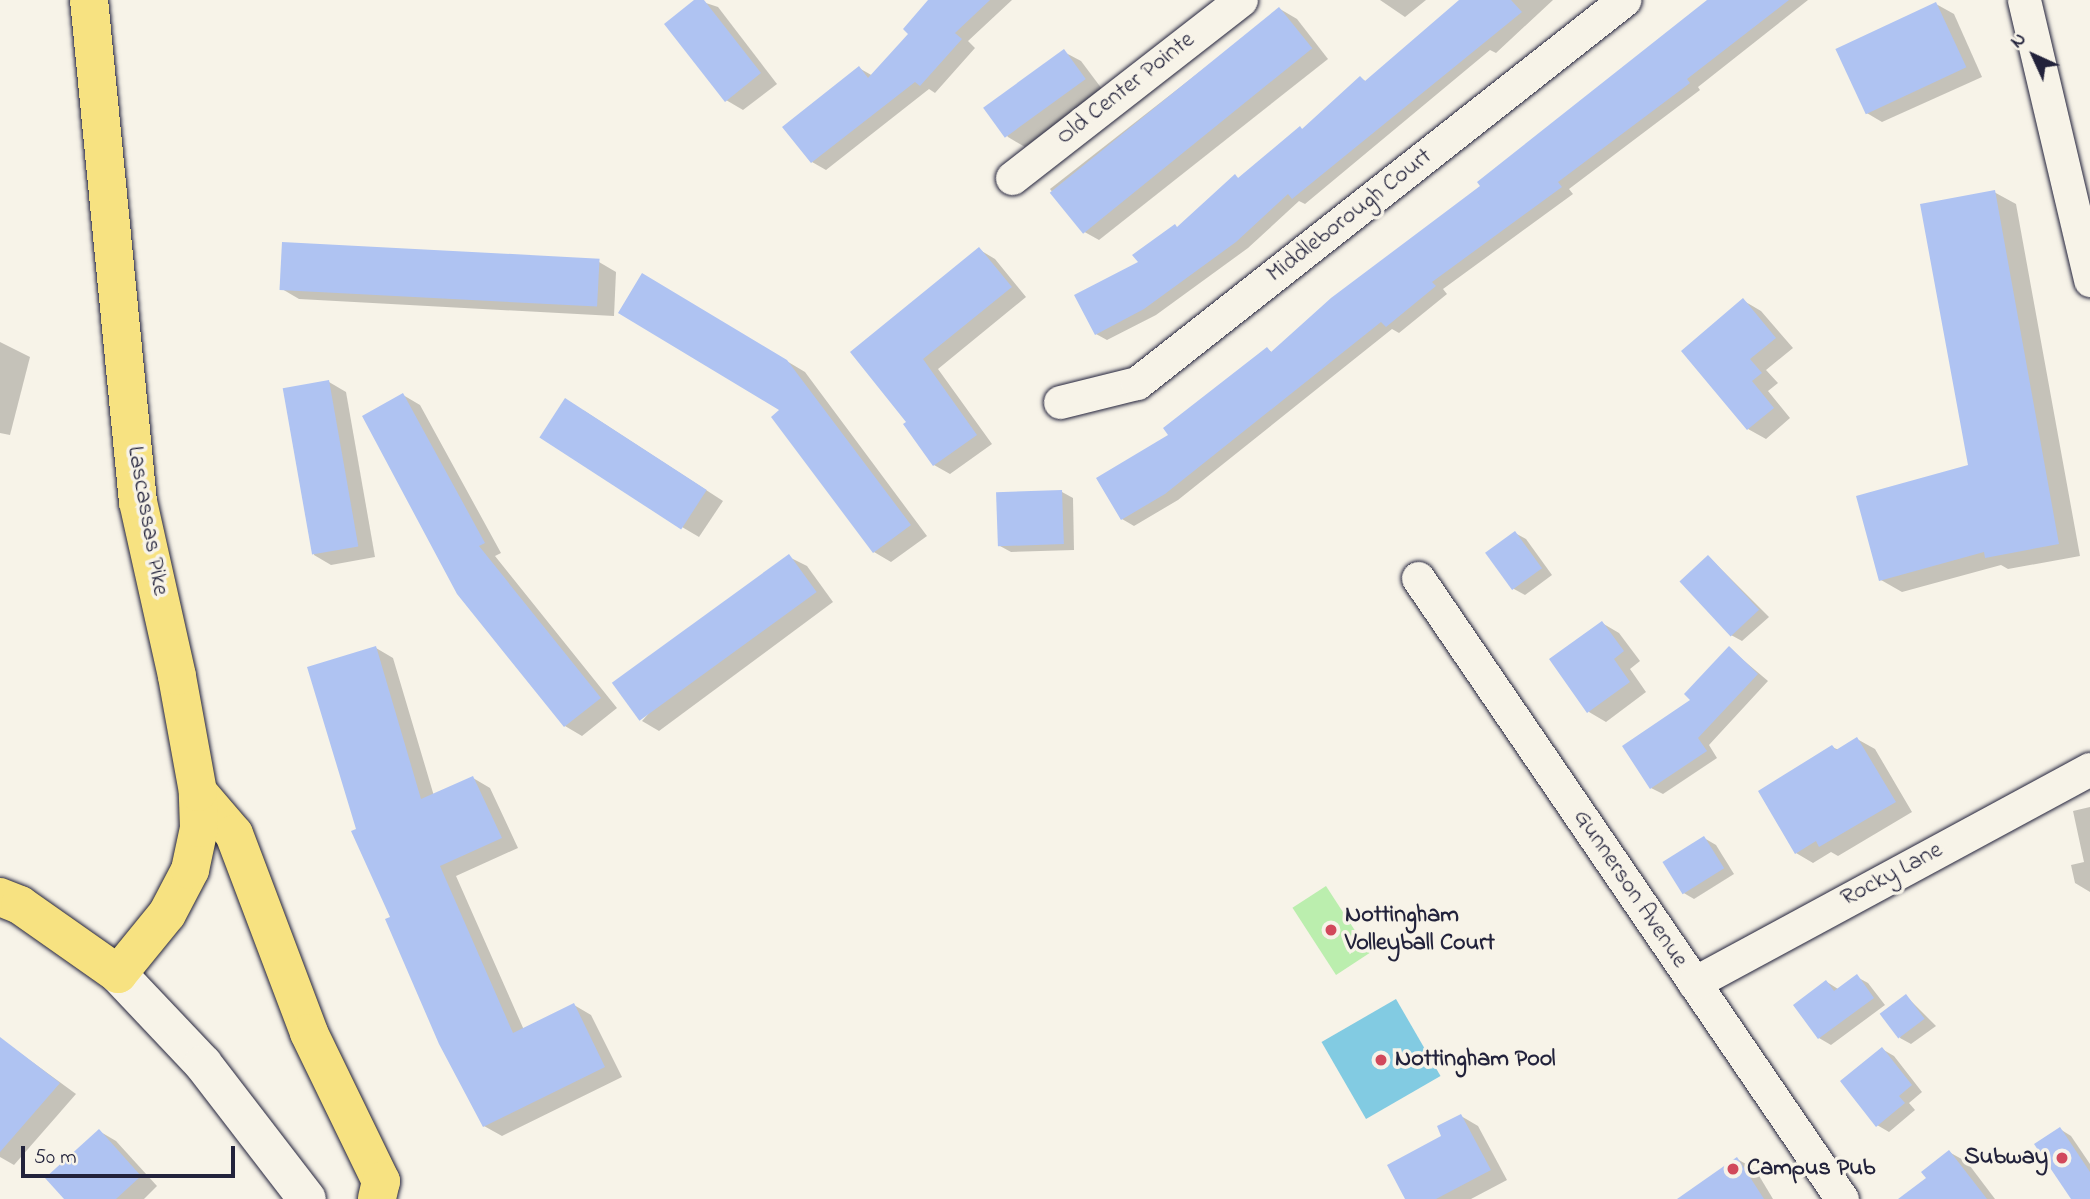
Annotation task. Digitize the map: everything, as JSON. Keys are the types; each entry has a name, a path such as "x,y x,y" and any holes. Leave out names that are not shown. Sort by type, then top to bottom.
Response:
{"main road":[{"name":"Lascassas Pike","path":"89,0 138,502 198,792 199,828 190,870 167,914 118,975"},
{"path":"198,792 233,834 309,1033 381,1181 377,1199"},
{"path":"0,897 20,905 118,975 203,1064 307,1199"}],"street":[{"name":"Old Center Pointe","path":"1012,178 1241,0"},
{"name":"Middleborough Court","path":"1060,402 1137,383 1624,0"},
{"path":"2024,0 2090,281"},
{"name":"Gunnerson Avenue","path":"1418,578 1842,1199"},
{"name":"Rocky Lane","path":"1694,983 2090,769"}],"green space":[{"name":"Nottingham Volleyball Court","path":"1326,886 1370,953 1336,975 1292,908"}],"water":[{"name":"Nottingham Pool","path":"1396,999 1440,1076 1366,1119 1322,1042"}],"building":[{"path":"694,0 704,0 761,73 725,102 664,24"},
{"path":"928,0 990,0 955,33 962,39 920,86 915,82 811,163 782,127 859,66 868,78 908,34 903,29"},
{"path":"1459,0 1511,0 1522,12 1292,199 1288,194 1236,242 1144,309 1095,335 1074,295 1138,262 1132,255 1175,224 1177,227 1235,174 1238,178 1300,126 1302,129 1360,76 1365,81"},
{"path":"1707,0 1789,0 1687,79 1690,83 1558,182 1562,187 1432,282 1436,286 1386,327 1381,322 1165,494 1121,520 1096,478 1168,435 1163,428 1267,347 1271,352 1331,298 1480,186 1477,182"},
{"path":"1936,2 1966,67 1866,114 1835,49"},
{"path":"1279,7 1312,48 1083,234 1050,193"},
{"path":"1064,49 1086,79 1005,138 983,108"},
{"path":"1995,190 2059,544 1985,558 1984,552 1879,581 1856,496 1968,465 1920,204"},
{"path":"282,242 600,259 597,307 279,290"},
{"path":"979,247 1012,287 923,359 977,435 933,466 903,424 906,422 850,352"},
{"path":"642,273 787,360 911,525 873,553 771,417 779,410 618,313"},
{"path":"1743,298 1776,338 1750,359 1762,373 1752,381 1774,408 1747,430 1681,351"},
{"path":"329,380 358,546 312,555 283,388"},
{"path":"403,393 485,543 479,546 601,698 564,727 457,594 362,416"},
{"path":"565,398 707,490 681,529 539,437"},
{"path":"1062,490 1064,544 998,546 996,492"},
{"path":"1515,531 1542,568 1512,590 1485,553"},
{"path":"789,554 817,592 639,721 612,683"},
{"path":"1708,555 1759,610 1731,636 1679,582"},
{"path":"1602,621 1624,651 1614,659 1630,682 1587,713 1549,659"},
{"path":"376,646 421,799 473,776 502,838 440,866 513,1033 574,1003 605,1067 483,1127 439,1044 385,919 390,917 351,831 356,829 307,667"},
{"path":"1729,646 1758,674 1698,738 1707,751 1650,789 1622,746 1690,700 1684,694"},
{"path":"1857,737 1896,802 1819,847 1816,841 1795,854 1758,791 1832,745 1836,750"},
{"path":"1704,836 1724,868 1683,894 1662,862"},
{"path":"1857,974 1874,998 1818,1039 1793,1005 1826,980 1834,991"},
{"path":"1906,994 1925,1019 1898,1039 1880,1014"},
{"path":"0,1037 60,1083 0,1152"},
{"path":"1882,1047 1912,1085 1899,1096 1905,1103 1876,1127 1840,1081"},
{"path":"1461,1114 1491,1170 1436,1199 1405,1199 1387,1165 1441,1136 1437,1126"},
{"name":"Subway","path":"2060,1127 2090,1172 2090,1199 2071,1199 2034,1144"},
{"path":"99,1129 141,1176 116,1199 64,1199 45,1178"},
{"path":"1949,1150 1987,1199 1898,1199 1926,1178 1921,1172"},
{"name":"Campus Pub","path":"1737,1157 1764,1199 1677,1199"}],"place":[{"name":"Nottingham Volleyball Court","path":"1331,930"},
{"name":"Nottingham Pool","path":"1381,1060"},
{"name":"Subway","path":"2062,1158"},
{"name":"Campus Pub","path":"1733,1169"}]}
